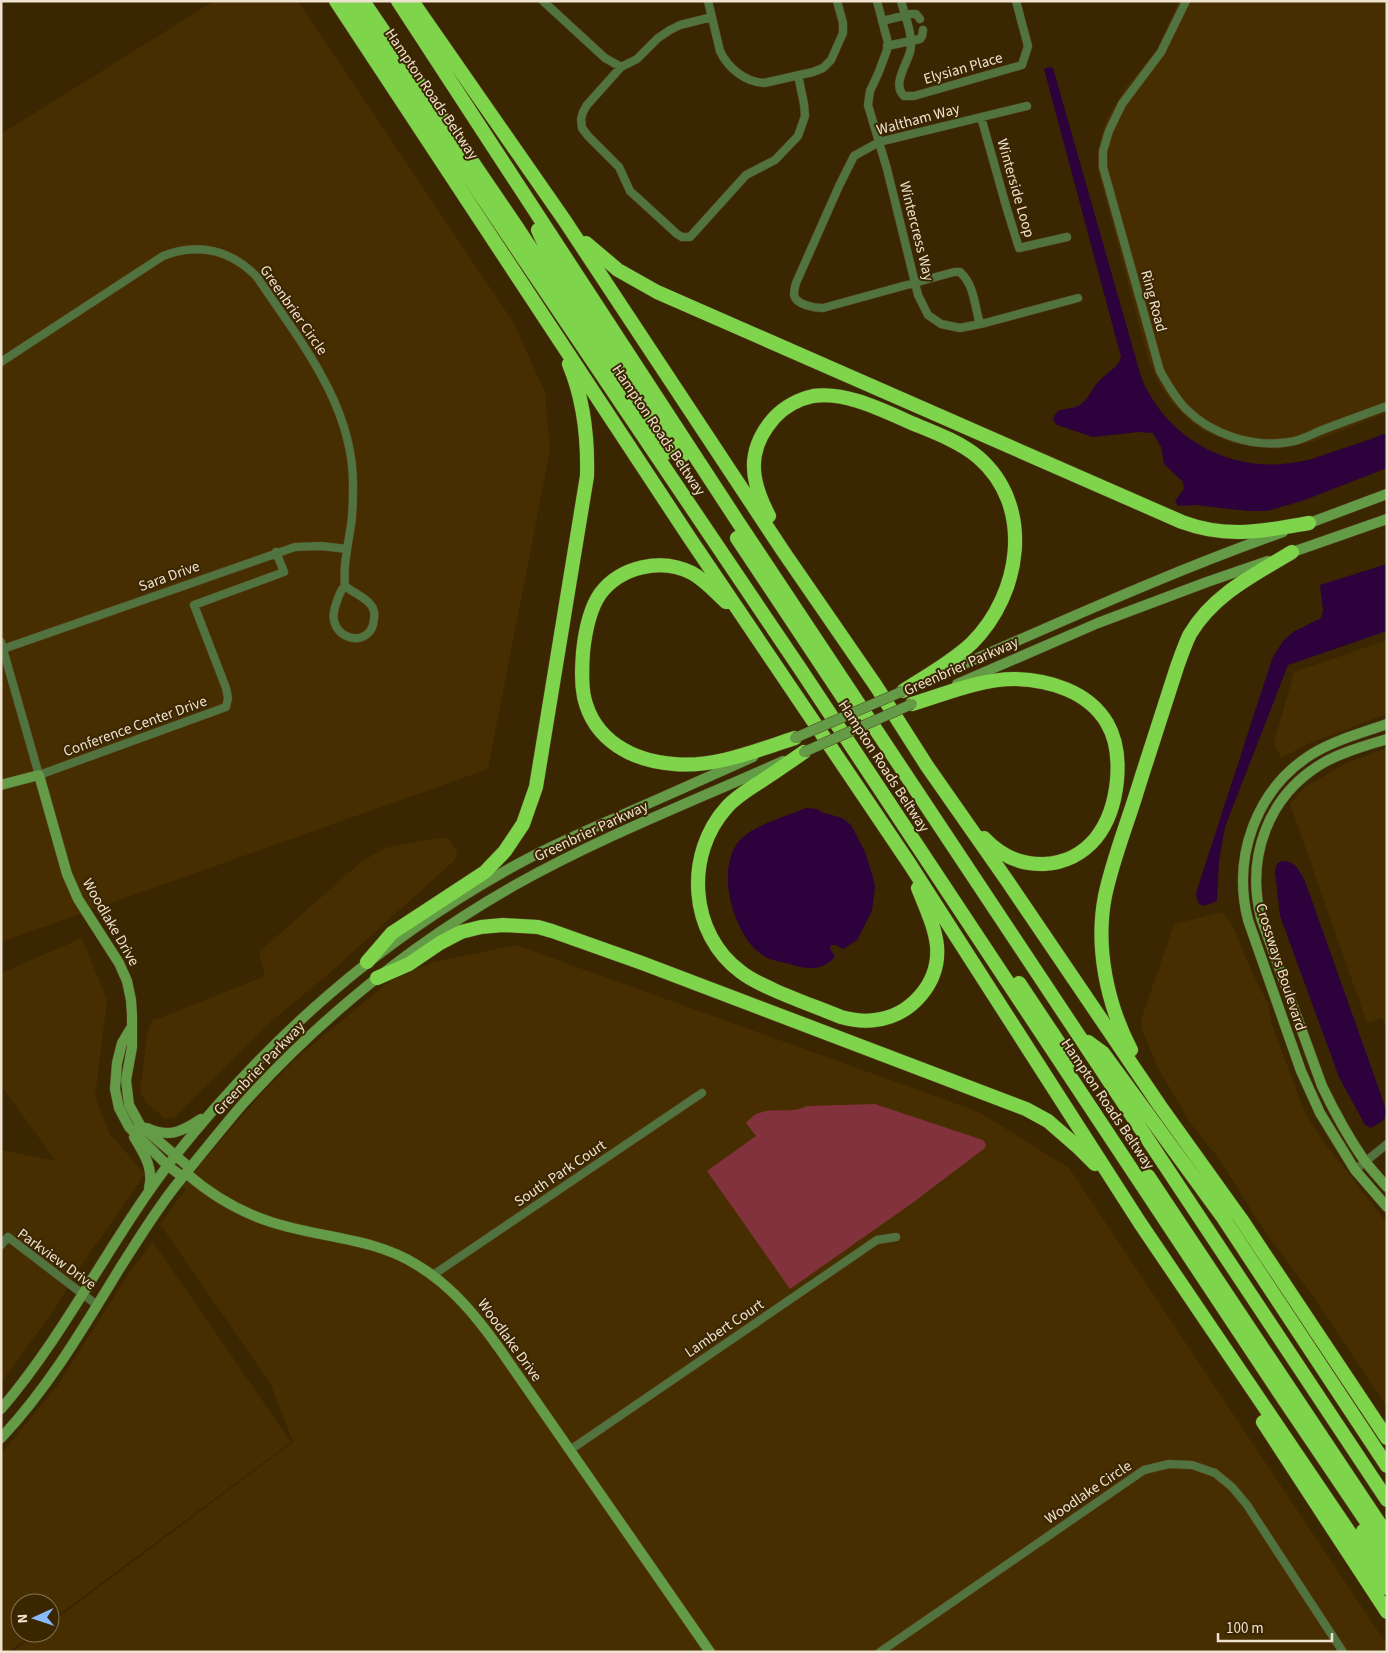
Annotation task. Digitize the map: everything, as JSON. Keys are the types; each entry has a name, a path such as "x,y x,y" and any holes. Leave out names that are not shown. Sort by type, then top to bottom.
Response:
{"highway":[{"path":"336,1 683,528 910,864 1140,1223 1387,1588"},
{"name":"Hampton Roads Beltway","path":"350,1 806,678 1387,1552"},
{"path":"362,1 516,226 1387,1535"},
{"name":"Hampton Roads Beltway","path":"398,1 738,522 1387,1500"},
{"path":"412,1 550,200 876,686 927,766 1160,1106 1241,1219 1387,1438"},
{"path":"515,182 547,250 596,328 1063,1024 1387,1512"},
{"path":"550,200 587,244 618,270 636,281 1182,522 1204,529 1230,533 1262,531 1309,523"},
{"path":"367,962 392,933 436,902 473,880 492,865 517,836 532,803 585,494 588,461 584,416 575,381 547,321"},
{"path":"802,578 764,507 755,481 754,469 755,450 766,428 778,414 794,403 812,396 826,395 846,398 948,439 971,452 988,468 1004,489 1014,520 1014,562 1007,589 994,615 971,644 904,691"},
{"path":"1160,1106 1124,1038 1108,993 1102,938 1102,917 1107,890 1177,667 1190,636 1200,619 1222,597 1247,579 1292,552"},
{"path":"747,622 702,580 683,569 658,565 642,567 626,573 602,592 589,618 582,664 583,692 586,705 601,731 614,744 631,755 675,765 702,764 729,758 796,738"},
{"path":"912,704 979,684 1000,680 1027,680 1058,686 1080,696 1092,705 1106,722 1115,744 1117,769 1110,809 1096,838 1071,858 1052,864 1036,864 1015,860 993,847 984,838 953,795 927,766"},
{"path":"804,752 747,790 728,806 714,825 705,845 701,857 698,880 700,909 707,931 726,959 756,982 841,1017 873,1021 896,1015 913,1004 925,990 931,980 937,958 935,935 910,864"},
{"path":"377,978 409,964 451,936 472,929 491,925 514,925 552,931 642,963 1026,1109 1048,1121 1079,1148 1104,1175 1140,1223"},
{"path":"1080,1036 1103,1053 1222,1216 1387,1466"},
{"path":"1220,1343 1264,1425 1387,1612"},
{"path":"1326,1462 1387,1575"}],"main road":[{"name":"Greenbrier Parkway","path":"1,1409 22,1384 148,1193 210,1114 275,1044 314,1007 367,962 440,910 518,864 598,826 1144,585 1226,552 1387,494"},
{"name":"Greenbrier Parkway","path":"1,1438 44,1386 150,1223 186,1173 236,1112 281,1064 327,1020 377,978 453,923 540,871 620,833 1089,626 1207,582 1387,519"},
{"name":"Crossways Boulevard","path":"1387,724 1325,747 1291,770 1272,790 1258,814 1248,839 1243,866 1243,894 1248,920 1301,1071 1320,1113 1355,1170 1387,1207"},
{"name":"Crossways Boulevard","path":"1387,738 1333,758 1310,772 1290,790 1268,825 1259,851 1256,878 1256,892 1261,918 1314,1066 1332,1106 1365,1160 1387,1187"},
{"path":"1,786 39,776"},
{"name":"Woodlake Drive","path":"39,776 68,874 78,899 119,962 127,981 131,1000 132,1047 126,1088 129,1105 140,1124 176,1156 186,1173 198,1184 216,1195 258,1217 281,1225 355,1240 382,1249 416,1264 433,1275 461,1300 479,1320 710,1652"},
{"name":"Woodlake Drive","path":"131,1028 122,1043 115,1079 115,1089 120,1108 129,1128 168,1166 186,1173"},
{"path":"140,1124 156,1132 168,1134 185,1129 210,1114"},
{"path":"129,1128 149,1164 152,1179 148,1193"}],"street":[{"path":"543,1 605,58 621,67"},
{"path":"708,1 723,58 747,80 764,83 823,68 831,60 843,33 843,23 837,1"},
{"name":"Wintercress Way","path":"877,1 887,46 870,91 868,105 888,169 918,296 928,315 942,324 960,328 1078,298"},
{"name":"Elysian Place","path":"901,1 911,41 911,50 898,85 900,92 904,96 914,96 1022,65 1028,46 1016,1"},
{"name":"Ring Road","path":"1186,1 1161,52 1122,104 1109,131 1102,156 1103,167 1160,371 1178,400 1199,420 1226,434 1257,443 1291,442 1387,406"},
{"path":"882,21 916,14 920,19"},
{"path":"712,17 680,25 670,30 658,38 637,59 621,67 587,105 581,120 582,128 588,136 619,167 630,191 677,234 690,238 746,175 775,160 798,136 805,116 798,75"},
{"path":"887,46 920,39 923,30"},
{"name":"Waltham Way","path":"915,282 827,308 816,308 796,299 794,296 796,283 854,156 879,142 1027,106"},
{"name":"Winterside Loop","path":"981,117 1019,248 1066,237"},
{"name":"Greenbrier Circle","path":"1,362 163,256 173,252 200,248 218,251 248,268 257,277 315,364 343,422 349,447 353,481 353,508 345,563 345,586 341,589 334,610 334,624 344,636 356,638 367,635 373,627 374,610 367,601 345,586"},
{"path":"915,282 960,272 968,280 972,290 980,324"},
{"name":"Sara Drive","path":"2,645 276,552 304,546 347,549"},
{"name":"Conference Center Drive","path":"39,776 226,707 228,698 226,688 194,605 284,572 276,552"},
{"path":"2,645 39,776"},
{"name":"South Park Court","path":"433,1275 702,1093"},
{"path":"1355,1170 1387,1144"},
{"name":"Lambert Court","path":"570,1450 877,1240 896,1236"},
{"name":"Parkview Drive","path":"1,1246 8,1237 97,1305"},
{"name":"Woodlake Circle","path":"880,1652 1144,1470 1169,1464 1192,1465 1215,1473 1232,1487 1246,1505 1343,1652"}],"shaded area":[{"path":"214,1 298,1 513,322 545,392 550,450 488,769 1,942 1,134"},
{"path":"1179,1 1387,1 1387,413 1315,441 1291,447 1276,449 1247,446 1232,443 1204,431 1187,419 1171,402 1160,385 1149,362 1097,162 1102,132 1108,117 1126,87 1156,51"},
{"path":"1048,67 1053,68 1140,374 1146,388 1159,408 1174,426 1212,452 1256,464 1279,464 1307,460 1387,433 1387,468 1302,501 1267,511 1248,511 1196,505 1178,506 1175,501 1184,489 1183,482 1164,464 1161,447 1153,433 1139,432 1093,437 1057,425 1053,420 1057,412 1081,404 1098,382 1118,364 1121,357 1044,69"},
{"path":"1387,564 1387,631 1288,665 1225,827 1219,860 1217,901 1205,905 1200,904 1196,893 1272,659 1283,641 1293,632 1321,618 1323,610 1320,585"},
{"path":"1387,640 1387,714 1310,743 1281,758 1274,743 1294,672"},
{"path":"1387,748 1387,1031 1382,1018 1367,1023 1290,804 1305,787 1348,762"},
{"path":"806,808 817,809 842,818 851,825 865,852 875,887 872,911 857,940 843,949 836,945 831,945 830,949 835,956 827,964 816,968 798,967 769,959 751,944 742,931 735,915 728,880 729,863 734,849 743,837 764,824"},
{"path":"448,838 458,853 454,861 325,977 274,1019 174,1118 165,1119 145,1101 140,1092 147,1035 152,1020 265,976 260,951 361,862 385,848 431,839"},
{"path":"1281,861 1293,864 1305,881 1387,1112 1384,1120 1371,1128 1365,1125 1339,1077 1280,916 1275,871 1277,864"},
{"path":"1222,912 1232,924 1251,970 1268,1003 1272,1025 1305,1113 1324,1142 1387,1223 1387,1407 1315,1299 1264,1230 1217,1156 1191,1124 1158,1068 1142,1030 1141,1020 1174,924"},
{"path":"82,938 107,1000 95,1096 109,1133 145,1174 78,1270 56,1307 1,1383 1,1150 56,1161 1,1086 1,973"},
{"path":"516,945 979,1112 1069,1168 1387,1645 1387,1652 13,1652 25,1643 60,1643 60,1617 293,1442 270,1383 160,1224 186,1189 182,1187 202,1162 263,1092 298,1057 391,980 434,962"},
{"path":"875,1104 983,1140 986,1144 985,1148 911,1204 790,1289 707,1171 756,1136 746,1123 757,1114 771,1110 796,1110 807,1106"},
{"path":"153,1242 291,1442 60,1614 60,1593 10,1593 10,1643 20,1643 8,1652 1,1652 1,1454 57,1386 131,1270"}]}
